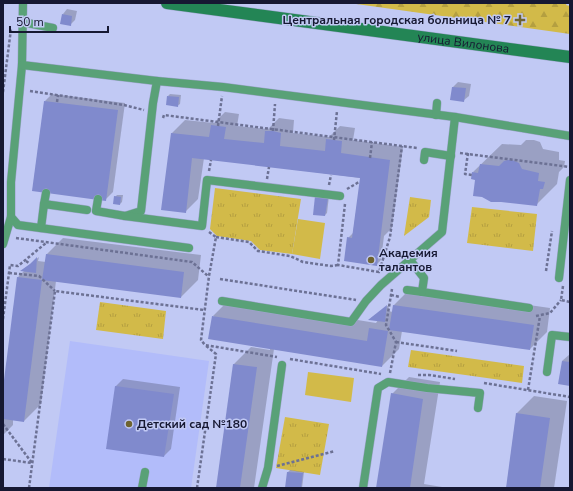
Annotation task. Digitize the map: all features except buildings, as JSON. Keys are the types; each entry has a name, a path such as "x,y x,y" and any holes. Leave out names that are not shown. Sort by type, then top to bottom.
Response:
{"street":[{"name":"улица Вилонова","path":"167,3 570,57"}],"lane":[{"path":"3,244 11,217 11,182 22,65 23,3"},
{"path":"22,22 53,28"},
{"path":"22,65 157,81 223,87 455,117 570,136"},
{"path":"125,216 141,211 153,103 157,81"},
{"path":"436,115 437,103"},
{"path":"222,301 351,322 366,301 381,285 442,232 455,117"},
{"path":"430,158 451,154"},
{"path":"98,200 96,211 202,226 207,180 340,196"},
{"path":"559,278 570,180"},
{"path":"40,228 46,192"},
{"path":"44,204 87,210"},
{"path":"11,217 18,225 189,248"},
{"path":"410,260 424,278 422,292"},
{"path":"407,290 529,308"},
{"path":"547,372 552,335 570,337"},
{"path":"262,488 268,468 282,361"},
{"path":"363,488 378,388 389,379 427,388 480,393 478,408"},
{"path":"142,488 145,472"}],"path":[{"path":"3,92 12,25"},
{"path":"218,126 223,87"},
{"path":"30,91 124,105"},
{"path":"57,102 58,95"},
{"path":"273,132 276,95"},
{"path":"334,140 338,102"},
{"path":"370,158 372,142"},
{"path":"402,146 422,148"},
{"path":"451,154 468,153 570,167"},
{"path":"468,153 465,174 472,175"},
{"path":"209,172 211,160"},
{"path":"267,179 269,167"},
{"path":"329,187 330,175"},
{"path":"347,190 359,182"},
{"path":"16,238 192,262 209,276"},
{"path":"197,488 216,354 201,340 209,276 216,239 249,242 258,251 290,256 303,262 331,266 338,265"},
{"path":"3,318 10,265 18,266 46,243"},
{"path":"26,260 30,264"},
{"path":"9,273 39,276 55,291 204,310"},
{"path":"220,279 366,301"},
{"path":"29,488 55,291"},
{"path":"290,359 389,379 396,342 386,325 391,295"},
{"path":"205,303 210,304"},
{"path":"528,390 540,316"},
{"path":"396,342 457,351"},
{"path":"205,345 282,361"},
{"path":"413,375 429,375 459,380"},
{"path":"482,383 570,397"},
{"path":"3,424 32,463"},
{"path":"268,468 335,451"},
{"path":"3,459 32,463"}],"shaded area":[{"name":"Детский сад №180","path":"70,341 209,361 191,488 49,488"}],"green space":[{"name":"Центральная городская больница № 7","path":"349,3 567,3 566,5 570,6 570,34"},
{"path":"215,188 301,199 292,254 260,250 251,241 217,236 210,229"},
{"path":"410,197 431,200 429,217 404,236"},
{"path":"472,207 537,214 533,251 467,243"},
{"path":"298,219 325,223 320,259 292,254"},
{"path":"100,302 166,311 163,339 96,330"},
{"path":"411,350 524,366 522,383 408,367"},
{"path":"308,372 354,378 351,402 305,395"},
{"path":"285,417 329,424 320,475 276,468"}],"place":[{"name":"Центральная городская больница № 7","path":"520,20"},
{"name":"Академия талантов","path":"371,260"},
{"name":"Детский сад №180","path":"129,424"}]}
